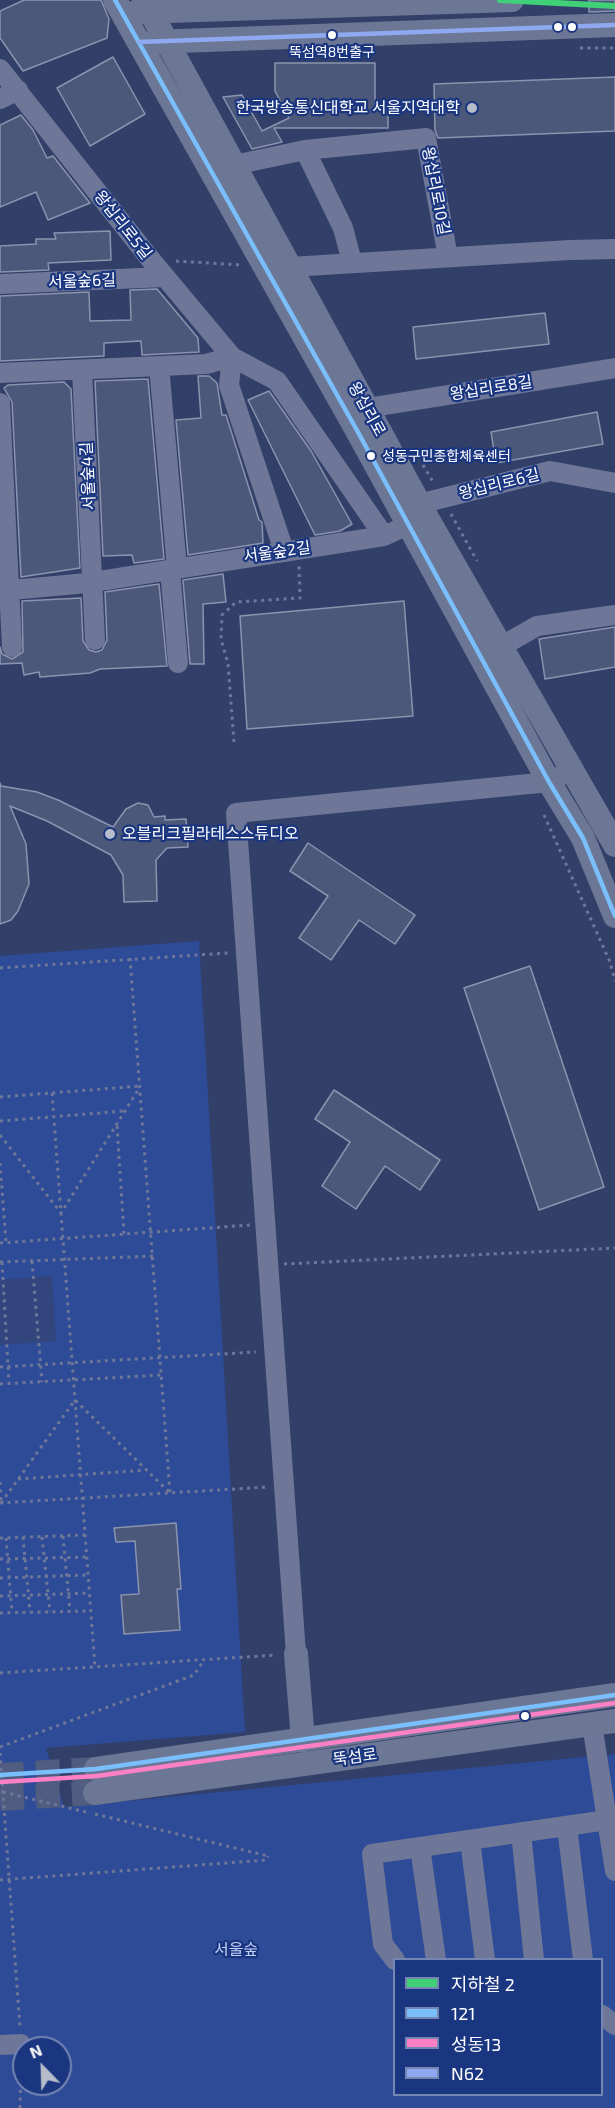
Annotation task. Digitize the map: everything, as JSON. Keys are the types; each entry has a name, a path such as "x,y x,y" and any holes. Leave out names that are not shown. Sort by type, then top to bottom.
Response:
{"main road":[{"path":"119,7 512,0"},
{"name":"왕십리로","path":"147,6 367,408 414,515 549,782 583,838 615,916"},
{"name":"왕십리로","path":"119,7 264,266 414,515 502,646 615,845"},
{"path":"139,42 615,25"},
{"path":"296,1654 303,1740"},
{"name":"뚝섬로","path":"96,1769 615,1695"},
{"name":"뚝섬로","path":"95,1793 604,1723"}],"street":[{"name":"왕십리로5길","path":"0,69 151,260 232,357 277,381 384,536"},
{"path":"0,99 18,90"},
{"name":"왕십리로10길","path":"234,165 305,150 426,138 448,257"},
{"path":"305,150 343,228 352,262"},
{"name":"왕십리로10길","path":"290,267 615,249"},
{"name":"서울숲6길","path":"0,284 165,277"},
{"path":"0,374 206,364 232,357 229,385 291,550"},
{"path":"159,366 178,663"},
{"name":"왕십리로8길","path":"367,408 615,368"},
{"name":"서울숲4길","path":"82,370 93,582"},
{"path":"0,403 5,590 12,646"},
{"name":"왕십리로6길","path":"414,515 550,471 615,483"},
{"path":"384,536 414,515"},
{"name":"서울숲2길","path":"5,590 93,582 384,536"},
{"path":"93,582 95,640"},
{"path":"502,646 537,626 615,615"},
{"path":"296,1654 244,952 236,813 549,782 573,769"},
{"path":"604,1723 607,1820 615,1871"},
{"path":"394,1958 383,1944 372,1854 607,1820"},
{"path":"567,1826 583,1958"},
{"path":"521,1832 534,1958"},
{"path":"470,1840 485,1958"},
{"path":"420,1847 436,1958"},
{"path":"603,2015 615,2025"}],"path":[{"path":"151,260 264,266"},
{"path":"234,742 228,664 220,639 222,615 236,602 300,598 291,550"},
{"path":"0,968 244,952"},
{"path":"130,958 170,1493"},
{"path":"0,1097 141,1086"},
{"path":"61,1213 141,1086"},
{"path":"52,1093 95,1667"},
{"path":"0,1121 125,1111"},
{"path":"117,1124 124,1234"},
{"path":"0,1135 61,1213"},
{"path":"0,1163 6,1242"},
{"path":"0,1243 265,1224"},
{"path":"268,1264 615,1248"},
{"path":"9,1384 1,1262 154,1256"},
{"path":"32,1261 42,1382"},
{"path":"0,1367 274,1351"},
{"path":"0,1384 162,1375"},
{"path":"75,1400 170,1493"},
{"path":"1,1503 75,1400"},
{"path":"18,1479 147,1470"},
{"path":"0,1482 1,1503"},
{"path":"1,1503 284,1486"},
{"path":"0,1538 85,1535"},
{"path":"63,1536 70,1611"},
{"path":"42,1537 50,1612"},
{"path":"6,1538 12,1613"},
{"path":"23,1538 30,1612"},
{"path":"0,1559 87,1557"},
{"path":"0,1578 88,1575"},
{"path":"0,1596 90,1593"},
{"path":"0,1613 91,1611"},
{"path":"0,1673 296,1654"},
{"path":"0,1747 194,1675 204,1660"},
{"path":"0,1754 20,2036"},
{"path":"0,1880 266,1860 268,1856 3,1792"}],"green space":[{"name":"서울숲","path":"199,941 245,1732 46,1748 64,1807 615,1754 615,2108 0,2108 0,956"}],"shaded area":[{"path":"52,1276 56,1341 0,1345 0,1280"}],"building":[{"path":"24,0 101,0 109,19 107,38 23,71 0,38 0,11"},
{"path":"589,0 615,0 615,11 589,12"},
{"path":"113,57 145,114 90,146 57,88"},
{"path":"275,63 375,63 375,108 388,108 388,128 274,128 282,142 252,149 223,97 242,95 262,131 289,118 275,91"},
{"path":"615,77 615,131 438,138 435,130 434,84"},
{"path":"21,115 33,130 47,158 53,156 90,203 48,220 36,192 0,207 0,125"},
{"path":"110,231 111,260 48,263 49,270 0,272 0,246 36,244 36,239 56,239 54,233"},
{"path":"157,289 198,338 199,352 142,355 141,341 104,343 104,356 0,361 0,296 89,292 90,321 131,320 130,290"},
{"path":"545,313 549,344 416,359 413,327"},
{"path":"198,376 209,376 217,383 222,415 226,415 259,520 262,522 263,543 188,555 176,420 201,418"},
{"path":"148,379 164,559 134,563 132,555 103,556 95,381"},
{"path":"64,382 71,389 80,568 21,577 12,402 4,388 8,385"},
{"path":"269,391 311,451 352,524 340,531 315,535 248,400"},
{"path":"597,412 603,444 496,463 491,432"},
{"path":"223,574 226,602 203,604 204,664 190,664 183,580"},
{"path":"159,584 167,666 100,669 90,673 40,677 39,672 24,675 22,663 0,664 0,647 2,654 12,659 23,652 22,601 81,598 83,641 89,650 96,652 102,650 107,640 105,592"},
{"path":"404,601 413,716 247,729 240,616"},
{"path":"615,627 615,667 545,679 539,639"},
{"path":"0,783 1,786 37,792 58,800 113,827 126,809 138,803 148,805 154,817 165,816 165,820 186,819 188,847 167,848 156,860 157,901 124,902 123,875 111,855 47,821 10,806 26,844 29,884 18,911 11,920 0,924"},
{"path":"308,843 415,915 395,944 359,920 331,960 299,938 328,896 290,871"},
{"path":"530,966 604,1187 539,1210 464,988"},
{"path":"334,1090 440,1160 420,1190 385,1166 356,1209 322,1186 350,1142 315,1119"},
{"path":"176,1523 181,1589 177,1589 180,1630 124,1634 121,1595 139,1594 135,1541 116,1542 114,1528"}],"tunnel":[{"path":"0,1775 96,1769"},
{"path":"0,1799 95,1793"}],"metro line":[{"name":"2","path":"500,0 615,6"}],"transit line":[{"name":"121","path":"115,0 359,434 549,782 583,838 615,916"},
{"name":"N62","path":"139,42 615,25"},
{"name":"121","path":"0,1775 96,1769 615,1695"},
{"name":"성동13","path":"0,1782 97,1776 615,1703"}],"place":[{"name":"뚝섬역8번출구","path":"332,35"},
{"name":"한국방송통신대학교 서울지역대학","path":"472,108"},
{"name":"성동구민종합체육센터","path":"371,456"},
{"name":"오블리크필라테스스튜디오","path":"110,834"}]}
